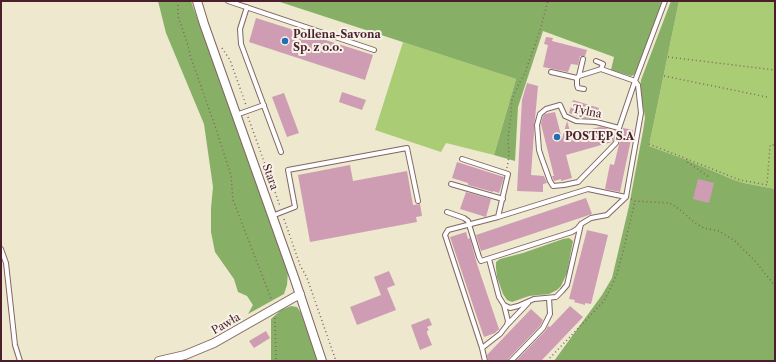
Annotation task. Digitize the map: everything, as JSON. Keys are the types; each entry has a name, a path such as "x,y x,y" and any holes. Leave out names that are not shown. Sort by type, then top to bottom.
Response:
{"street":[{"name":"Stara","path":"197,1 322,361"},
{"name":"Pawła","path":"158,361 185,355 214,343 300,294"}],"lane":[{"path":"228,1 374,50"},
{"name":"Tylna","path":"619,128 596,122 576,121 565,116 560,106 546,109 540,114 537,124 539,150 553,186 578,182 616,143 619,128 634,81 665,1"},
{"path":"247,7 240,29 241,44 281,152"},
{"path":"583,59 577,85 578,88 584,89"},
{"path":"596,61 603,64 601,69"},
{"path":"447,212 468,221 481,261 572,232 591,218 607,215 626,197 641,113 638,85 634,81 601,69 578,77 551,72"},
{"path":"236,115 264,106"},
{"path":"272,216 295,207 288,170 407,148 418,201"},
{"path":"462,159 508,174 498,218"},
{"path":"451,184 503,199"},
{"path":"485,361 444,235 448,230 498,218 588,189 626,197"},
{"path":"504,305 510,308 534,299 556,297 567,285 581,224"},
{"path":"1,249 6,263 15,345 20,361"},
{"path":"488,259 499,297 504,305 508,321 507,325"},
{"path":"511,361 544,328 550,314 549,298"},
{"path":"482,348 500,334 531,301"}],"path":[{"path":"178,1 178,16 231,175 233,200 270,294 274,308 276,361"},
{"path":"508,174 508,138 512,98 525,73 540,30 548,1"},
{"path":"220,44 230,60 300,265 307,278 336,361"},
{"path":"668,57 775,70"},
{"path":"664,76 768,97"},
{"path":"649,144 740,180 767,185 770,145 775,145"},
{"path":"687,159 686,161 709,177"},
{"path":"626,197 635,200 670,203 695,223 704,228 719,231 735,241 756,261 775,286"},
{"path":"548,361 604,301 617,274 635,200"}],"green space":[{"path":"158,1 191,1 288,271 287,285 284,294 248,314 253,305 247,296 238,292 234,279 215,252 211,232 213,187 204,124 166,33"},
{"path":"277,1 663,1 641,62 634,75 631,76 611,70 614,57 543,31 518,107 515,161 494,155 516,79"},
{"path":"671,1 679,1 649,146 734,180 775,189 775,361 554,361 602,295 612,278 629,206 645,118 640,88 641,80"},
{"path":"679,1 775,1 775,189 734,180 649,146"},
{"path":"403,42 516,79 494,155 446,143 441,152 375,130"},
{"path":"569,238 573,241 567,273 561,286 557,290 549,294 529,296 512,302 507,300 503,294 497,277 496,262 500,259"},
{"path":"291,306 297,307 301,313 318,361 271,361 271,319 281,310"}],"building":[{"path":"256,18 373,55 365,80 249,42"},
{"path":"546,37 553,38 552,41 587,50 585,56 580,56 578,65 571,64 568,72 543,67 548,45 544,44"},
{"path":"527,83 538,86 531,175 544,176 547,183 543,184 543,192 517,191 522,100"},
{"path":"342,92 366,100 362,110 339,102"},
{"path":"284,93 299,133 287,137 272,97"},
{"path":"573,100 599,108 596,118 585,118 569,113"},
{"path":"555,112 562,139 567,121 571,134 600,127 607,128 607,130 612,130 614,137 612,142 566,155 572,178 561,181 561,179 554,181 552,176 554,176 541,124 545,114"},
{"path":"623,128 633,130 620,192 605,189 610,164 614,165"},
{"path":"457,162 504,177 499,193 468,185 468,183 452,178"},
{"path":"350,165 353,181 407,171 413,205 420,204 422,216 416,217 417,222 310,242 298,175"},
{"path":"698,179 714,183 709,203 693,199"},
{"path":"466,192 491,199 486,217 460,209"},
{"path":"586,198 592,214 481,251 476,235"},
{"path":"587,230 608,235 591,304 585,303 585,305 569,299"},
{"path":"466,232 468,239 470,238 477,264 499,329 495,333 484,337 450,237"},
{"path":"389,271 395,285 387,288 396,310 357,325 350,307 381,295 374,277"},
{"path":"570,306 583,317 541,361 516,361 546,330 548,326 550,327"},
{"path":"531,309 543,320 540,326 508,359 508,361 488,361 487,355"},
{"path":"429,318 432,325 427,327 429,330 427,333 432,345 420,350 411,325"},
{"path":"266,331 270,338 254,348 249,341"}],"place":[{"name":"Pollena-Savona Sp. z o.o.","path":"285,41"},
{"name":"POSTĘP S.A","path":"557,137"}]}
